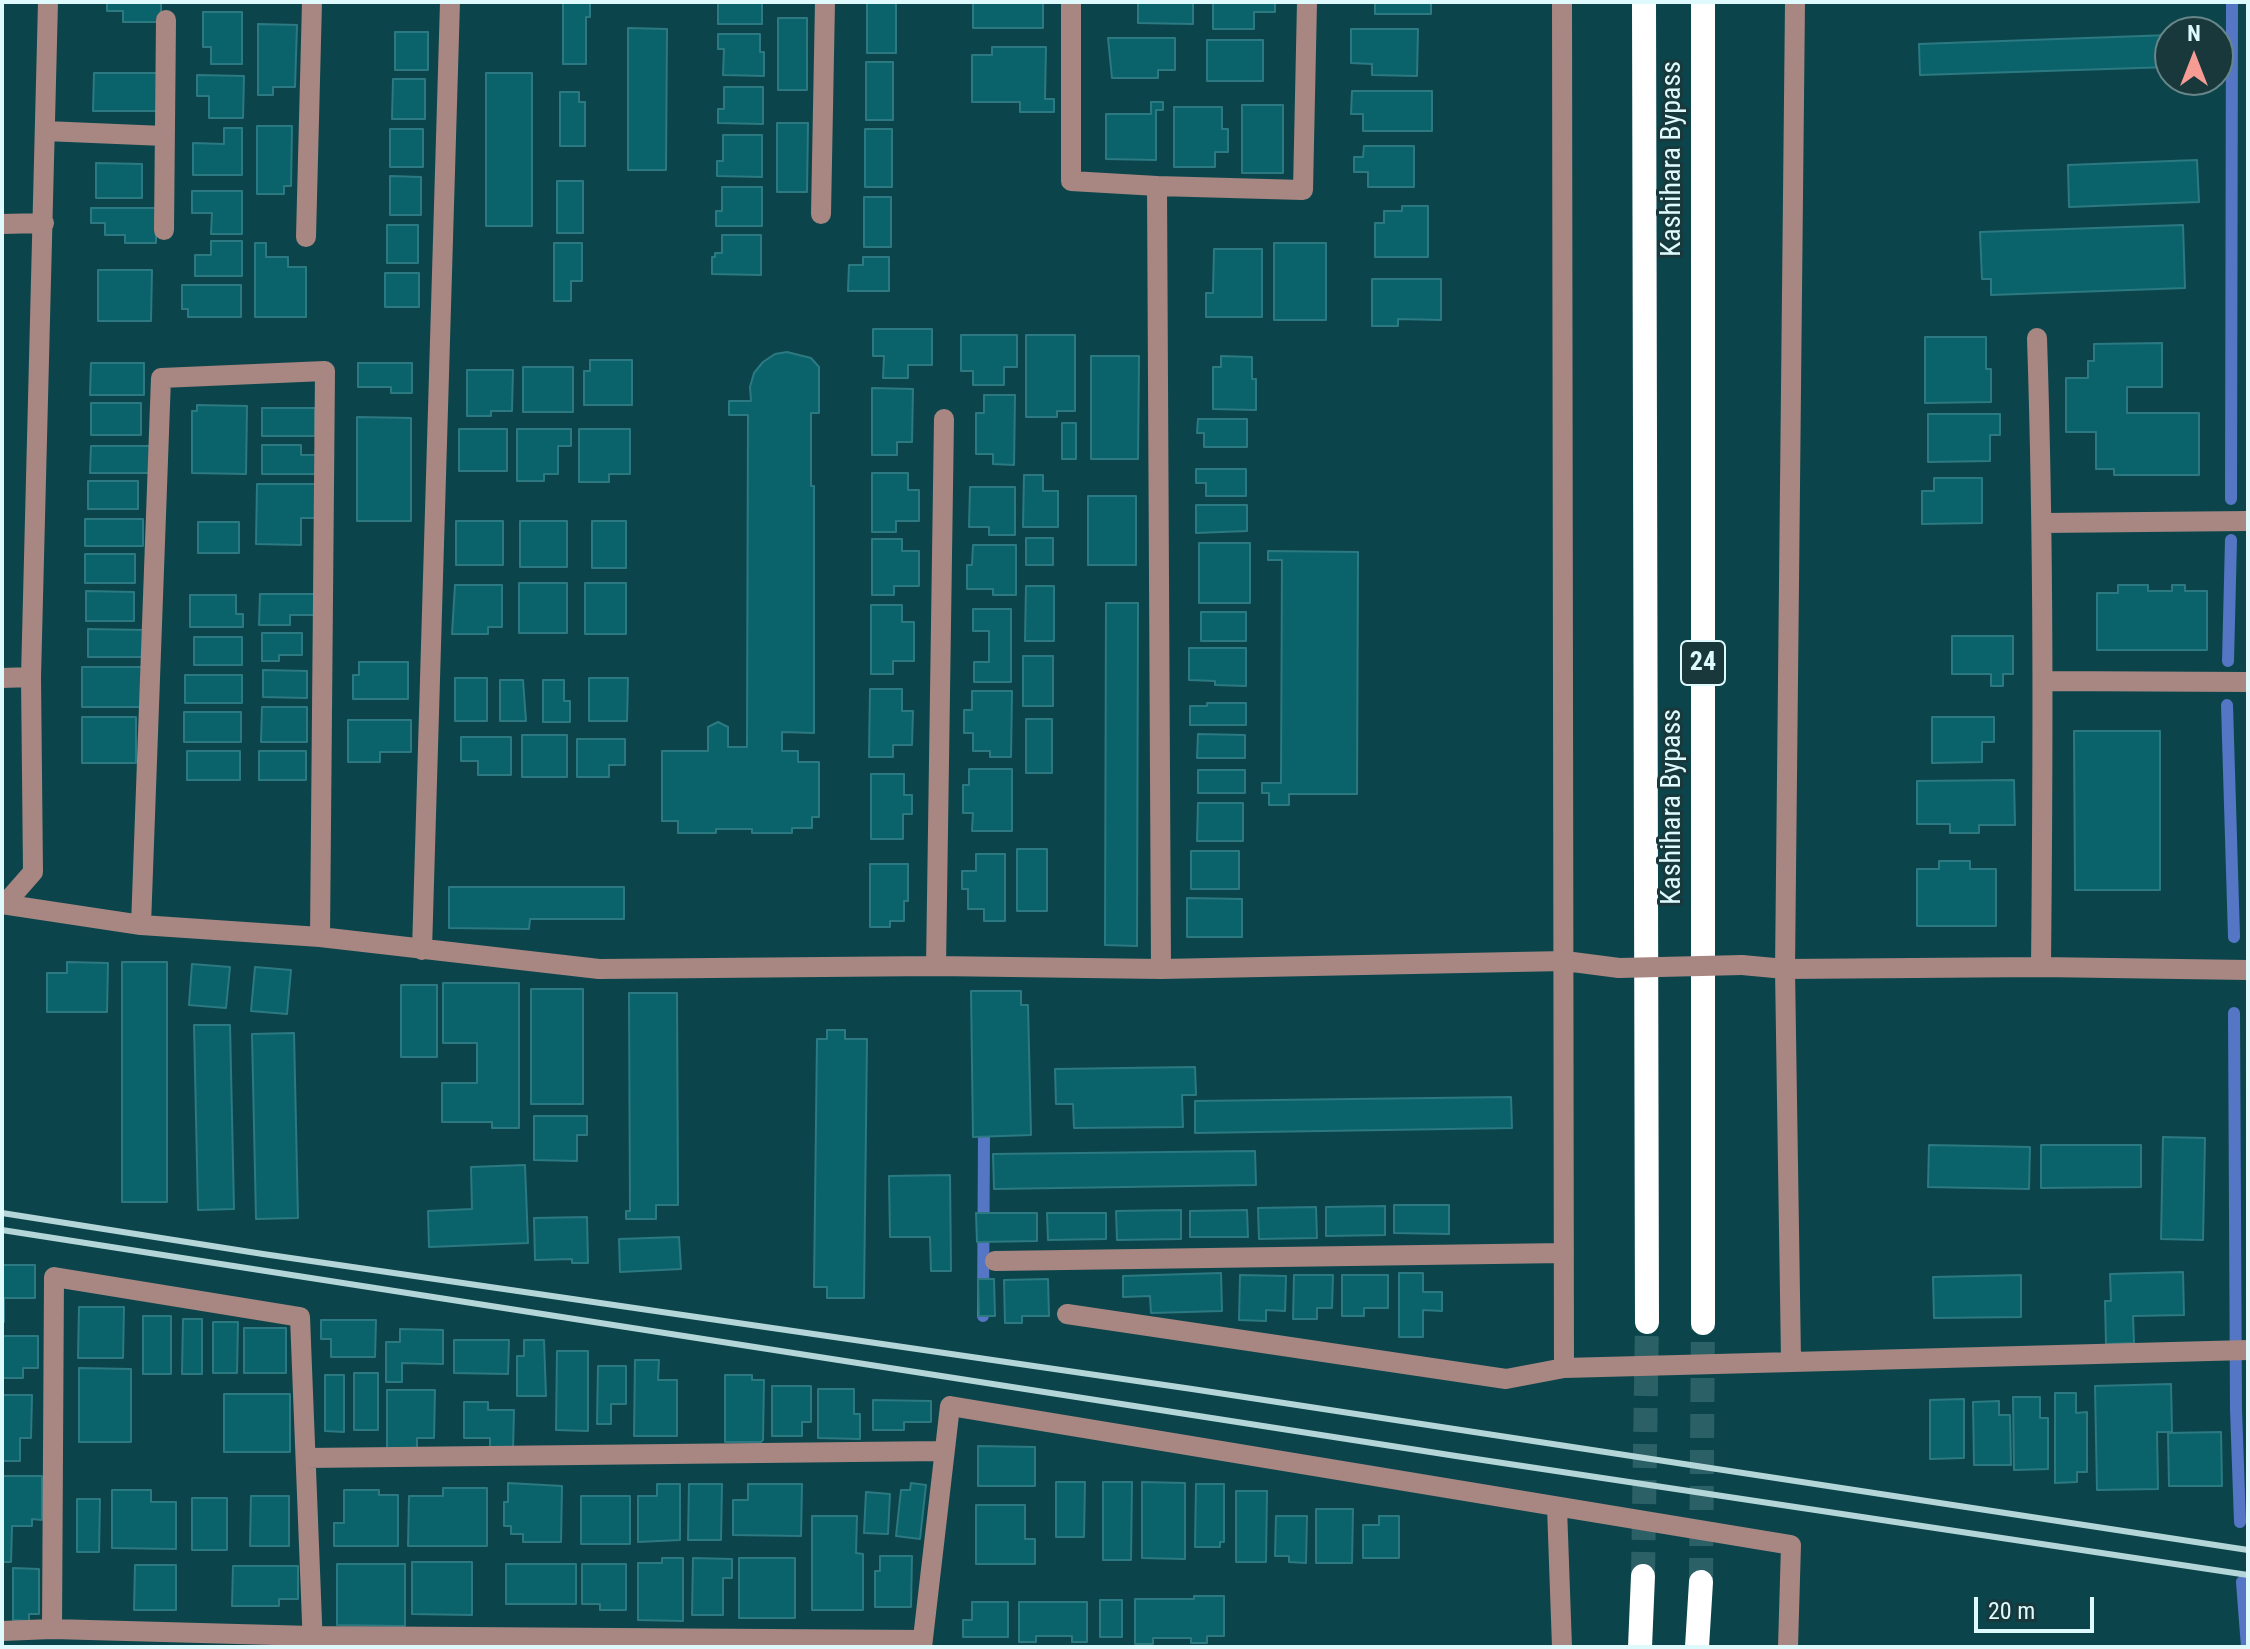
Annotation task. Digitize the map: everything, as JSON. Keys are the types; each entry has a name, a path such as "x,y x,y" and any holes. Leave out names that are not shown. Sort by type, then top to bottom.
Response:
{"highway":[{"name":"Kashihara Bypass","path":"1644,2 1647,1322"},
{"name":"Kashihara Bypass","path":"1703,2 1703,1323"},
{"path":"1640,1647 1643,1576"},
{"path":"1697,1647 1701,1582"}],"street":[{"path":"4,904 33,872 31,677 48,2"},
{"path":"306,237 312,2"},
{"path":"422,950 450,2"},
{"path":"821,214 825,2"},
{"path":"1071,2 1071,181 1303,190 1307,2"},
{"path":"1562,2 1564,1368"},
{"path":"1791,1360 1785,969 1795,2"},
{"path":"164,230 166,20"},
{"path":"45,131 164,136"},
{"path":"1157,186 1161,969"},
{"path":"2,224 44,223"},
{"path":"2037,338 2043,523 2041,967"},
{"path":"141,925 161,378 325,371 320,937"},
{"path":"936,966 944,419"},
{"path":"2043,523 2248,521"},
{"path":"2,678 31,677"},
{"path":"2044,681 2248,682 2248,697"},
{"path":"4,904 141,925 320,937 599,969 936,966 1161,969 1565,961 1619,968 1742,965 1785,969 2041,967 2248,970"},
{"path":"995,1261 1564,1253"},
{"path":"52,1629 54,1277 300,1317 313,1642"},
{"path":"1067,1314 1506,1379 1564,1368 2248,1350"},
{"path":"2,1631 52,1629 313,1642 922,1644 950,1406 1791,1545 1788,1647"},
{"path":"306,1458 944,1451"},
{"path":"1557,1507 1562,1647"}],"building":[{"path":"107,2 161,2 161,22 123,22 123,11 107,11"},
{"path":"563,2 590,2 590,17 586,17 586,64 563,64"},
{"path":"718,2 762,2 762,24 718,24"},
{"path":"867,2 896,2 896,53 867,53"},
{"path":"973,2 1043,2 1043,28 973,28"},
{"path":"1138,2 1193,2 1193,24 1138,23"},
{"path":"1213,2 1275,2 1275,12 1254,12 1254,29 1213,29"},
{"path":"1375,2 1431,2 1431,14 1375,14"},
{"path":"203,12 242,12 242,64 211,64 211,47 203,47"},
{"path":"778,18 807,18 807,90 778,90"},
{"path":"258,24 297,25 295,87 273,87 273,95 258,95"},
{"path":"628,28 667,29 666,170 628,170"},
{"path":"1351,29 1418,29 1417,76 1372,75 1372,64 1351,63"},
{"path":"395,32 428,32 428,70 395,70"},
{"path":"718,34 760,34 764,76 723,75 724,49 718,49"},
{"path":"2154,36 2154,68 1920,75 1919,44"},
{"path":"1108,38 1175,38 1175,70 1158,70 1158,78 1112,78"},
{"path":"1207,40 1263,40 1263,81 1207,81"},
{"path":"992,47 1046,47 1045,99 1054,99 1054,112 1020,112 1020,102 972,102 972,55 992,55"},
{"path":"866,62 893,62 893,120 866,120"},
{"path":"94,73 159,73 159,111 93,111"},
{"path":"486,73 532,73 532,226 486,226"},
{"path":"197,75 244,76 243,118 209,118 209,96 197,96"},
{"path":"393,79 425,79 425,119 392,119"},
{"path":"724,87 763,87 763,124 718,123 718,109 724,109"},
{"path":"1352,91 1432,91 1432,131 1363,131 1363,114 1351,114"},
{"path":"560,92 579,92 579,102 585,102 585,146 560,146"},
{"path":"1151,102 1163,102 1163,110 1156,110 1156,160 1106,159 1106,114 1151,114"},
{"path":"1242,105 1283,105 1283,173 1242,173"},
{"path":"1174,107 1222,107 1222,129 1228,129 1228,152 1215,152 1215,167 1174,167"},
{"path":"777,123 808,123 807,192 777,192"},
{"path":"257,126 292,126 291,186 284,186 284,194 257,194"},
{"path":"224,128 242,128 242,175 193,175 193,143 224,144"},
{"path":"390,129 423,129 423,167 390,167"},
{"path":"865,129 892,129 892,187 865,187"},
{"path":"723,135 762,135 762,177 717,176 717,161 723,161"},
{"path":"1364,146 1414,146 1414,187 1368,187 1368,172 1354,172 1354,157 1363,157"},
{"path":"2197,160 2199,202 2069,207 2068,165"},
{"path":"96,163 142,164 142,198 96,198"},
{"path":"390,176 421,177 421,215 390,215"},
{"path":"557,181 583,181 583,233 557,233"},
{"path":"722,187 762,187 762,226 716,226 716,211 722,211"},
{"path":"192,191 242,191 242,234 211,234 212,213 192,213"},
{"path":"864,197 891,197 891,247 864,247"},
{"path":"1402,206 1428,206 1428,257 1375,257 1375,223 1384,223 1384,211 1402,211"},
{"path":"91,208 156,208 156,243 125,243 125,235 105,235 105,223 91,223"},
{"path":"387,225 418,225 418,263 387,263"},
{"path":"2183,225 2185,288 1991,295 1991,279 1982,279 1980,232"},
{"path":"722,235 761,235 761,275 712,274 712,257 715,253 722,253"},
{"path":"211,241 242,241 242,276 195,276 195,255 211,255"},
{"path":"255,243 266,243 266,257 288,257 288,267 306,267 306,317 255,317"},
{"path":"554,243 582,243 582,281 571,281 571,301 554,301"},
{"path":"1274,243 1326,243 1326,320 1274,320"},
{"path":"1214,249 1262,249 1262,317 1206,317 1206,293 1213,293"},
{"path":"863,257 889,257 889,291 848,291 849,265 863,265"},
{"path":"98,270 152,270 151,321 98,321"},
{"path":"385,273 419,273 419,307 385,307"},
{"path":"1372,279 1441,279 1441,320 1398,319 1398,326 1372,326"},
{"path":"182,285 241,285 241,317 188,317 188,309 182,309"},
{"path":"873,329 932,329 932,365 908,365 908,378 883,378 884,356 873,356"},
{"path":"961,335 1017,335 1017,367 1004,367 1004,385 973,385 973,371 961,371"},
{"path":"1026,335 1075,335 1075,411 1057,411 1057,417 1026,417"},
{"path":"1925,337 1986,337 1986,369 1991,369 1991,402 1925,403"},
{"path":"2162,343 2162,387 2127,387 2127,413 2199,413 2199,475 2114,475 2114,469 2096,469 2096,432 2066,432 2066,378 2088,378 2088,361 2094,361 2094,344"},
{"path":"787,352 811,358 819,367 819,413 811,413 814,733 782,732 782,751 798,751 798,762 819,762 819,817 812,817 812,828 792,828 792,833 716,829 716,833 678,833 678,821 662,821 662,751 708,751 708,727 718,722 728,727 728,747 747,747 748,415 729,415 729,401 751,401 750,387 754,373 775,354"},
{"path":"1091,356 1139,356 1138,459 1091,459"},
{"path":"1221,356 1252,357 1256,410 1213,409 1213,367 1221,367"},
{"path":"590,360 632,360 632,405 584,405 584,371 590,371"},
{"path":"91,363 144,363 144,395 90,395"},
{"path":"358,363 412,363 412,393 391,393 391,387 358,387"},
{"path":"523,367 573,367 573,412 523,412"},
{"path":"467,370 513,370 512,411 491,411 491,416 467,416"},
{"path":"872,388 913,389 912,442 897,442 897,455 872,455"},
{"path":"984,395 1015,395 1014,465 993,464 993,454 976,454 976,413 984,413"},
{"path":"91,403 141,403 141,435 91,435"},
{"path":"197,405 247,406 246,474 192,473 192,411 197,411"},
{"path":"262,408 315,408 315,436 262,436"},
{"path":"1928,414 2000,414 2000,435 1990,435 1990,461 1928,462"},
{"path":"357,417 411,418 411,521 357,521"},
{"path":"1198,419 1247,419 1247,447 1204,447 1204,433 1197,433"},
{"path":"1062,423 1076,423 1076,459 1062,459"},
{"path":"459,429 507,429 507,471 459,471"},
{"path":"517,429 571,429 571,446 558,446 558,474 544,474 544,481 517,481"},
{"path":"579,429 630,429 630,474 609,474 609,482 579,482"},
{"path":"262,445 301,445 301,455 318,455 318,474 262,474"},
{"path":"91,446 150,446 150,473 90,473"},
{"path":"1196,469 1246,469 1246,496 1206,496 1206,483 1196,483"},
{"path":"872,473 908,473 908,490 919,490 919,521 896,521 896,532 872,532"},
{"path":"1024,475 1043,475 1043,491 1058,491 1058,527 1023,527"},
{"path":"1934,478 1982,478 1982,523 1922,524 1922,491 1934,491"},
{"path":"88,481 138,481 138,509 88,509"},
{"path":"257,484 315,484 315,518 301,518 301,545 256,544"},
{"path":"970,487 1015,487 1015,535 989,535 989,527 969,527"},
{"path":"1088,496 1136,496 1136,565 1088,565"},
{"path":"1196,505 1247,505 1247,531 1196,533"},
{"path":"85,519 143,519 143,546 85,546"},
{"path":"456,521 503,521 503,565 456,565"},
{"path":"520,521 567,521 567,567 520,567"},
{"path":"592,521 626,521 626,568 592,568"},
{"path":"198,522 239,522 239,553 198,553"},
{"path":"1026,538 1053,538 1053,565 1026,565"},
{"path":"872,539 902,539 902,551 919,551 919,586 894,586 894,595 872,595"},
{"path":"1199,543 1250,543 1250,603 1199,603"},
{"path":"973,545 1016,545 1016,595 993,595 993,589 967,589 967,565 972,565"},
{"path":"1268,551 1358,552 1357,794 1289,794 1289,805 1269,805 1269,793 1262,793 1262,783 1281,783 1282,560 1268,560"},
{"path":"85,554 135,554 135,583 85,583"},
{"path":"519,583 567,583 567,633 519,633"},
{"path":"585,583 626,583 626,634 585,634"},
{"path":"455,585 502,585 502,627 488,627 488,634 452,634"},
{"path":"2118,585 2148,585 2148,591 2172,591 2172,585 2185,585 2185,591 2207,591 2207,650 2097,650 2097,593 2118,593"},
{"path":"1026,586 1054,586 1054,641 1025,641"},
{"path":"86,591 134,592 134,621 86,621"},
{"path":"260,594 316,594 316,615 290,615 290,625 259,625"},
{"path":"190,595 236,595 236,614 243,614 243,627 190,627"},
{"path":"1106,603 1138,603 1137,946 1105,945"},
{"path":"871,605 902,605 902,622 914,622 914,661 893,661 893,674 871,674"},
{"path":"973,609 1011,609 1011,682 974,682 974,662 989,662 989,631 973,631"},
{"path":"1201,612 1246,612 1246,641 1201,641"},
{"path":"88,629 144,630 144,657 88,657"},
{"path":"262,633 302,633 302,655 279,655 279,661 262,661"},
{"path":"1952,636 2013,636 2013,674 2003,674 2003,686 1991,686 1991,674 1952,674"},
{"path":"194,637 242,637 242,665 194,665"},
{"path":"1189,648 1246,648 1246,686 1189,680"},
{"path":"1023,656 1053,656 1053,706 1023,706"},
{"path":"359,662 408,662 408,699 353,699 353,675 359,675"},
{"path":"82,667 143,667 143,707 82,707"},
{"path":"263,670 307,671 307,698 263,697"},
{"path":"185,675 242,675 242,703 185,703"},
{"path":"455,678 487,678 487,721 455,721"},
{"path":"589,678 628,678 627,721 589,721"},
{"path":"500,680 523,680 526,721 500,721"},
{"path":"543,680 564,680 564,701 570,701 570,722 543,722"},
{"path":"870,689 902,689 902,711 913,711 912,745 893,745 893,757 869,757"},
{"path":"972,691 1012,691 1011,757 990,757 990,751 973,751 973,733 964,733 964,710 972,710"},
{"path":"1207,703 1246,703 1246,725 1190,725 1190,706 1207,706"},
{"path":"262,707 307,707 307,742 261,742"},
{"path":"184,712 241,712 241,742 184,742"},
{"path":"82,717 136,717 136,763 82,763"},
{"path":"1932,717 1994,717 1994,742 1982,742 1982,762 1932,763"},
{"path":"1026,719 1052,719 1052,773 1026,773"},
{"path":"348,720 411,720 411,752 380,752 380,762 348,762"},
{"path":"2074,731 2160,731 2160,890 2075,890"},
{"path":"1198,734 1245,735 1245,758 1197,758"},
{"path":"522,735 567,735 567,777 522,777"},
{"path":"461,737 511,737 511,775 478,775 478,761 461,761"},
{"path":"577,739 625,739 625,765 609,765 609,777 577,777"},
{"path":"187,751 240,751 240,780 187,780"},
{"path":"259,751 306,751 306,780 259,780"},
{"path":"969,769 1012,769 1012,831 972,831 973,813 963,813 963,785 969,785"},
{"path":"1198,770 1245,770 1245,793 1198,793"},
{"path":"871,774 904,774 904,795 912,795 912,814 903,814 903,839 871,839"},
{"path":"2014,780 2015,825 1979,825 1979,833 1950,833 1950,824 1917,824 1917,781"},
{"path":"1198,803 1243,803 1243,841 1197,841"},
{"path":"1017,849 1047,849 1047,911 1017,911"},
{"path":"1191,851 1239,851 1239,889 1191,889"},
{"path":"976,854 1005,854 1005,921 984,921 984,909 968,909 968,889 962,889 962,871 976,871"},
{"path":"1939,861 1970,861 1970,869 1996,869 1996,926 1917,926 1917,869 1939,869"},
{"path":"870,864 908,864 908,901 904,901 904,921 890,921 890,927 870,927"},
{"path":"449,887 624,887 624,919 530,919 529,929 449,928"},
{"path":"1187,898 1242,899 1242,937 1187,937"},
{"path":"67,962 108,963 107,1012 47,1012 47,973 67,973"},
{"path":"122,962 167,962 167,1202 122,1202"},
{"path":"192,964 230,967 226,1008 189,1005"},
{"path":"255,967 291,970 287,1014 251,1011"},
{"path":"443,983 519,983 519,1128 492,1128 492,1122 442,1122 442,1083 477,1083 477,1043 443,1043"},
{"path":"401,985 437,985 437,1057 401,1057"},
{"path":"531,989 583,989 583,1104 531,1104"},
{"path":"971,991 1021,991 1021,1005 1028,1005 1031,1135 973,1137"},
{"path":"629,993 677,993 678,1205 656,1205 656,1219 626,1219 626,1211 630,1211"},
{"path":"194,1025 230,1025 234,1209 198,1210"},
{"path":"827,1030 845,1030 845,1039 867,1039 864,1298 827,1298 827,1287 814,1287 817,1039 827,1039"},
{"path":"294,1033 298,1218 256,1219 252,1034"},
{"path":"1195,1067 1196,1095 1182,1095 1183,1127 1074,1128 1073,1104 1056,1104 1055,1069"},
{"path":"1511,1097 1512,1128 1195,1133 1195,1101"},
{"path":"534,1116 587,1116 587,1135 577,1135 577,1161 534,1160"},
{"path":"2163,1137 2205,1138 2203,1240 2161,1239"},
{"path":"1929,1145 2030,1147 2029,1189 1928,1187"},
{"path":"2041,1145 2141,1145 2141,1187 2041,1188"},
{"path":"1255,1151 1256,1185 994,1189 993,1154"},
{"path":"525,1165 528,1243 429,1247 428,1211 472,1209 471,1167"},
{"path":"950,1175 951,1271 931,1271 930,1237 890,1237 889,1176"},
{"path":"1394,1205 1449,1205 1449,1234 1394,1233"},
{"path":"1385,1206 1385,1235 1326,1236 1326,1207"},
{"path":"1316,1207 1317,1238 1259,1239 1258,1208"},
{"path":"1181,1210 1181,1239 1117,1240 1116,1211"},
{"path":"1247,1210 1248,1237 1190,1237 1190,1211"},
{"path":"976,1213 1037,1213 1037,1241 977,1242"},
{"path":"1047,1213 1106,1213 1106,1239 1048,1240"},
{"path":"587,1217 588,1263 572,1263 572,1259 535,1260 534,1218"},
{"path":"679,1237 681,1269 620,1272 619,1239"},
{"path":"2,1265 35,1265 35,1298 4,1298 4,1322"},
{"path":"2183,1272 2184,1315 2133,1316 2134,1343 2106,1344 2105,1301 2111,1301 2110,1274"},
{"path":"1221,1273 1222,1311 1151,1313 1150,1296 1123,1297 1123,1276"},
{"path":"1399,1273 1423,1273 1423,1292 1442,1292 1442,1311 1423,1310 1423,1337 1399,1337"},
{"path":"1240,1275 1286,1276 1285,1311 1266,1310 1266,1321 1239,1320"},
{"path":"1294,1275 1333,1275 1332,1308 1317,1308 1317,1319 1293,1319"},
{"path":"1342,1275 1388,1275 1388,1308 1364,1308 1364,1316 1342,1316"},
{"path":"2021,1275 2021,1317 1934,1318 1933,1277"},
{"path":"978,1279 994,1279 995,1316 979,1316"},
{"path":"1048,1279 1049,1316 1022,1316 1022,1323 1005,1323 1004,1280"},
{"path":"79,1307 124,1307 123,1358 78,1358"},
{"path":"143,1316 171,1316 171,1374 143,1374"},
{"path":"183,1319 202,1319 202,1374 182,1374"},
{"path":"321,1320 376,1320 375,1357 331,1357 331,1339 321,1339"},
{"path":"213,1322 238,1322 237,1373 213,1373"},
{"path":"244,1328 286,1328 286,1373 244,1373"},
{"path":"400,1329 443,1330 443,1364 402,1363 402,1382 386,1382 386,1342 400,1342"},
{"path":"2,1336 38,1336 38,1368 23,1368 23,1378 2,1378"},
{"path":"454,1340 509,1340 508,1374 454,1373"},
{"path":"524,1340 544,1340 546,1396 517,1396 517,1356 524,1356"},
{"path":"557,1351 588,1351 588,1431 556,1430"},
{"path":"635,1360 659,1360 658,1380 677,1380 677,1436 634,1436"},
{"path":"598,1366 626,1366 626,1404 611,1404 611,1424 597,1424"},
{"path":"79,1368 131,1369 131,1442 79,1442"},
{"path":"354,1373 378,1373 378,1430 354,1430"},
{"path":"325,1375 344,1375 344,1432 325,1431"},
{"path":"725,1375 752,1375 752,1380 764,1380 761,1442 725,1442"},
{"path":"2171,1384 2172,1432 2157,1432 2158,1489 2097,1490 2095,1386"},
{"path":"772,1386 811,1386 811,1422 802,1422 802,1436 772,1436"},
{"path":"818,1389 854,1389 854,1414 860,1414 860,1439 818,1438"},
{"path":"387,1390 435,1390 434,1438 417,1438 417,1449 387,1449"},
{"path":"2055,1393 2076,1393 2076,1413 2087,1412 2087,1472 2077,1472 2077,1482 2055,1483"},
{"path":"224,1394 290,1394 290,1452 224,1452"},
{"path":"2,1395 32,1395 31,1438 20,1438 20,1461 2,1461"},
{"path":"2013,1397 2040,1397 2040,1418 2048,1418 2048,1469 2014,1470"},
{"path":"1964,1399 1964,1458 1930,1459 1930,1400"},
{"path":"873,1400 931,1401 931,1422 904,1422 904,1430 873,1430"},
{"path":"1999,1401 1999,1415 2010,1415 2011,1465 1974,1465 1973,1402"},
{"path":"464,1402 488,1402 488,1410 514,1410 513,1450 490,1450 490,1438 464,1438"},
{"path":"2221,1432 2222,1486 2169,1486 2168,1433"},
{"path":"978,1446 1035,1447 1035,1486 978,1486"},
{"path":"2,1476 42,1476 42,1520 32,1519 32,1526 12,1526 11,1562 2,1562"},
{"path":"1056,1482 1085,1482 1084,1537 1056,1537"},
{"path":"1103,1482 1132,1482 1131,1560 1103,1560"},
{"path":"1142,1482 1185,1483 1185,1559 1142,1558"},
{"path":"508,1483 562,1486 561,1542 523,1542 523,1534 511,1534 511,1526 504,1526"},
{"path":"911,1483 926,1485 920,1539 896,1536 901,1490 910,1490"},
{"path":"657,1484 680,1484 680,1540 638,1542 638,1496 657,1496"},
{"path":"689,1484 722,1484 721,1540 688,1540"},
{"path":"748,1484 802,1484 801,1536 733,1535 733,1500 748,1500"},
{"path":"1196,1484 1224,1484 1224,1542 1220,1542 1220,1547 1195,1547"},
{"path":"443,1488 487,1488 487,1546 408,1546 409,1496 443,1496"},
{"path":"112,1490 151,1490 151,1502 176,1502 176,1549 112,1548"},
{"path":"344,1490 379,1490 379,1495 398,1495 398,1546 334,1546 334,1523 344,1523"},
{"path":"1236,1491 1267,1491 1266,1562 1236,1562"},
{"path":"866,1492 890,1494 888,1534 864,1533"},
{"path":"251,1496 289,1496 289,1546 250,1546"},
{"path":"581,1496 630,1496 630,1544 581,1544"},
{"path":"192,1498 227,1498 227,1550 192,1550"},
{"path":"77,1499 100,1499 99,1552 77,1552"},
{"path":"976,1505 1025,1505 1025,1539 1035,1539 1035,1564 976,1564"},
{"path":"1316,1509 1353,1509 1352,1563 1316,1563"},
{"path":"812,1516 857,1516 856,1553 863,1554 863,1610 812,1610"},
{"path":"1276,1516 1307,1516 1306,1563 1289,1562 1289,1556 1275,1556"},
{"path":"1379,1516 1399,1516 1399,1558 1363,1558 1363,1525 1379,1525"},
{"path":"880,1556 912,1556 911,1607 875,1607 875,1571 880,1571"},
{"path":"662,1558 683,1558 683,1621 638,1620 638,1563 662,1563"},
{"path":"693,1558 732,1559 732,1578 723,1578 723,1615 692,1615"},
{"path":"739,1558 795,1558 795,1618 739,1618"},
{"path":"412,1562 472,1562 472,1615 412,1614"},
{"path":"337,1564 405,1564 405,1626 337,1625"},
{"path":"506,1564 576,1564 576,1604 506,1604"},
{"path":"582,1564 626,1564 626,1610 600,1610 600,1604 582,1604"},
{"path":"135,1565 176,1565 176,1610 134,1610"},
{"path":"233,1566 298,1566 298,1599 279,1599 279,1606 232,1606"},
{"path":"13,1568 39,1569 39,1614 29,1614 29,1621 13,1620"},
{"path":"1194,1596 1224,1596 1224,1636 1207,1636 1207,1643 1191,1643 1191,1638 1153,1638 1153,1644 1135,1644 1135,1599 1194,1599"},
{"path":"1100,1600 1122,1600 1122,1637 1100,1637"},
{"path":"972,1602 1008,1602 1008,1637 963,1637 963,1620 972,1620"},
{"path":"1019,1602 1087,1602 1087,1642 1072,1642 1072,1636 1036,1636 1036,1642 1019,1642"}],"waterway":[{"path":"2231,499 2232,2"},
{"path":"2228,661 2231,540"},
{"path":"2227,705 2234,937"},
{"path":"2234,1013 2236,1409 2240,1522"},
{"path":"983,1316 984,1136"},
{"path":"2242,1582 2247,1647"}],"tunnel":[{"path":"1643,1576 1647,1322"},
{"path":"1701,1582 1703,1323"}],"railway":[{"path":"2,1213 1192,1389 2248,1550"},
{"path":"2,1230 1456,1456 2248,1575"}]}
